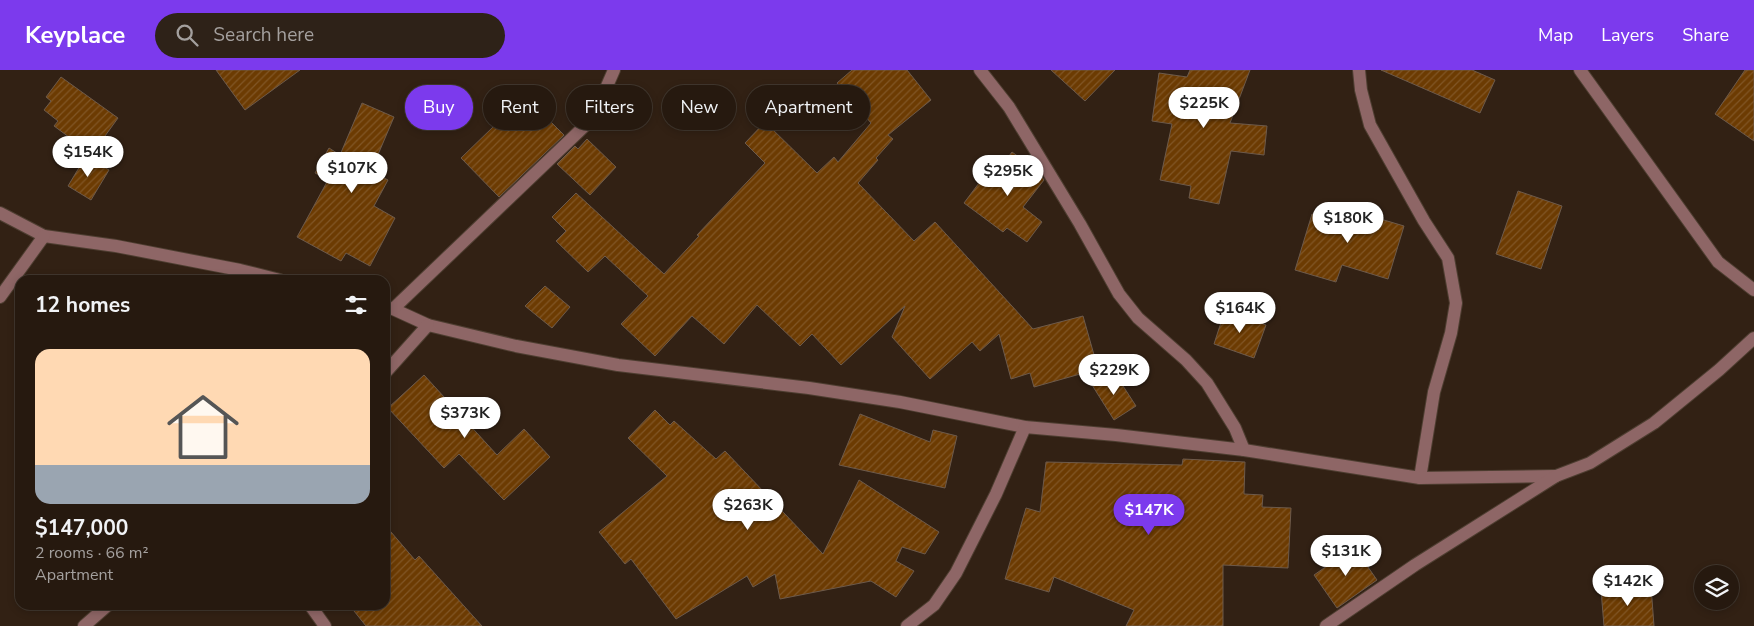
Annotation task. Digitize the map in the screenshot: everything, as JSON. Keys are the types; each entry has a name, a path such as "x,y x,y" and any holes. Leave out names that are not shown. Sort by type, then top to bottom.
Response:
{"street":[{"path":"390,307 593,118 614,70"},
{"path":"980,70 1009,107 1080,224 1119,294 1138,318 1186,360 1207,383 1235,428 1244,450"},
{"path":"1359,70 1361,90 1370,124 1424,221 1448,258 1456,303 1451,332 1434,392 1420,478"},
{"path":"1580,70 1718,262 1754,290"},
{"path":"0,213 44,236 116,246 260,275"},
{"path":"16,275 44,236"},
{"path":"0,297 15,276"},
{"path":"390,308 428,325 516,346 618,365 900,402 1025,427 1244,450 1420,478 1556,476"},
{"path":"390,367 428,325"},
{"path":"1326,626 1415,565 1556,476 1590,463 1654,423 1720,370 1754,338"},
{"path":"907,626 934,605 956,573 996,494 1025,427"},
{"path":"84,626 102,610"},
{"path":"314,610 326,626"}],"building":[{"path":"216,70 300,70 245,110"},
{"path":"852,70 907,70 931,100 888,135 893,139 858,183 914,241 935,222 1033,329 1083,316 1098,369 1034,387 1030,373 1011,379 999,334 980,351 972,342 930,379 892,337 905,306 841,365 812,334 800,346 757,305 724,344 692,316 655,356 621,324 648,296 605,256 588,272 556,241 566,231 552,217 576,193 664,274 699,236 697,235 765,163 745,143 757,130 773,130 817,173 834,157 838,162 865,130 870,130 870,85 839,85 837,83"},
{"path":"1051,70 1115,70 1085,101"},
{"path":"1190,70 1250,70 1230,123 1267,126 1264,155 1231,151 1219,204 1189,198 1191,186 1160,180 1172,124 1152,121 1159,73 1187,77"},
{"path":"1381,70 1472,70 1495,80 1480,113"},
{"path":"1745,70 1754,70 1754,141 1715,114"},
{"path":"61,77 118,118 92,154 54,126 58,121 44,110 51,101 46,97"},
{"path":"362,103 394,117 371,171 388,180 374,206 395,218 370,266 346,253 341,261 297,237 328,180 315,173 329,148 340,155"},
{"path":"556,127 564,135 499,197 461,158 490,130 556,130"},
{"path":"587,139 616,167 590,195 557,164 575,146 578,149"},
{"path":"1012,152 1038,171 1044,180 1023,207 1042,222 1027,242 1007,228 1003,232 964,203 991,167 997,172"},
{"path":"86,156 109,170 91,200 68,186"},
{"path":"1518,191 1562,206 1541,269 1496,254"},
{"path":"1327,203 1404,226 1388,279 1342,265 1336,282 1295,270 1312,214 1323,217"},
{"path":"545,286 570,307 552,328 525,306"},
{"path":"1225,310 1266,325 1254,358 1214,344"},
{"path":"1114,372 1136,406 1114,420 1092,385"},
{"path":"424,375 497,455 524,429 550,457 504,500 459,454 444,468 390,410 390,406"},
{"path":"655,410 670,425 674,421 716,459 725,451 823,554 859,480 939,532 925,554 902,547 896,561 914,571 896,597 871,581 780,599 775,574 753,587 747,576 676,619 631,559 625,564 599,532 667,476 628,438"},
{"path":"860,414 930,442 933,430 957,436 945,488 839,465"},
{"path":"1183,459 1245,462 1244,494 1263,495 1262,507 1291,508 1288,568 1223,565 1223,626 1126,626 1134,610 1054,577 1049,592 1005,579 1026,508 1040,512 1046,462 1182,465"},
{"path":"390,531 415,560 419,556 482,626 366,626 354,611 390,610"},
{"path":"1354,547 1377,580 1337,608 1314,575"},
{"path":"1651,586 1654,626 1604,626 1601,590"}]}
